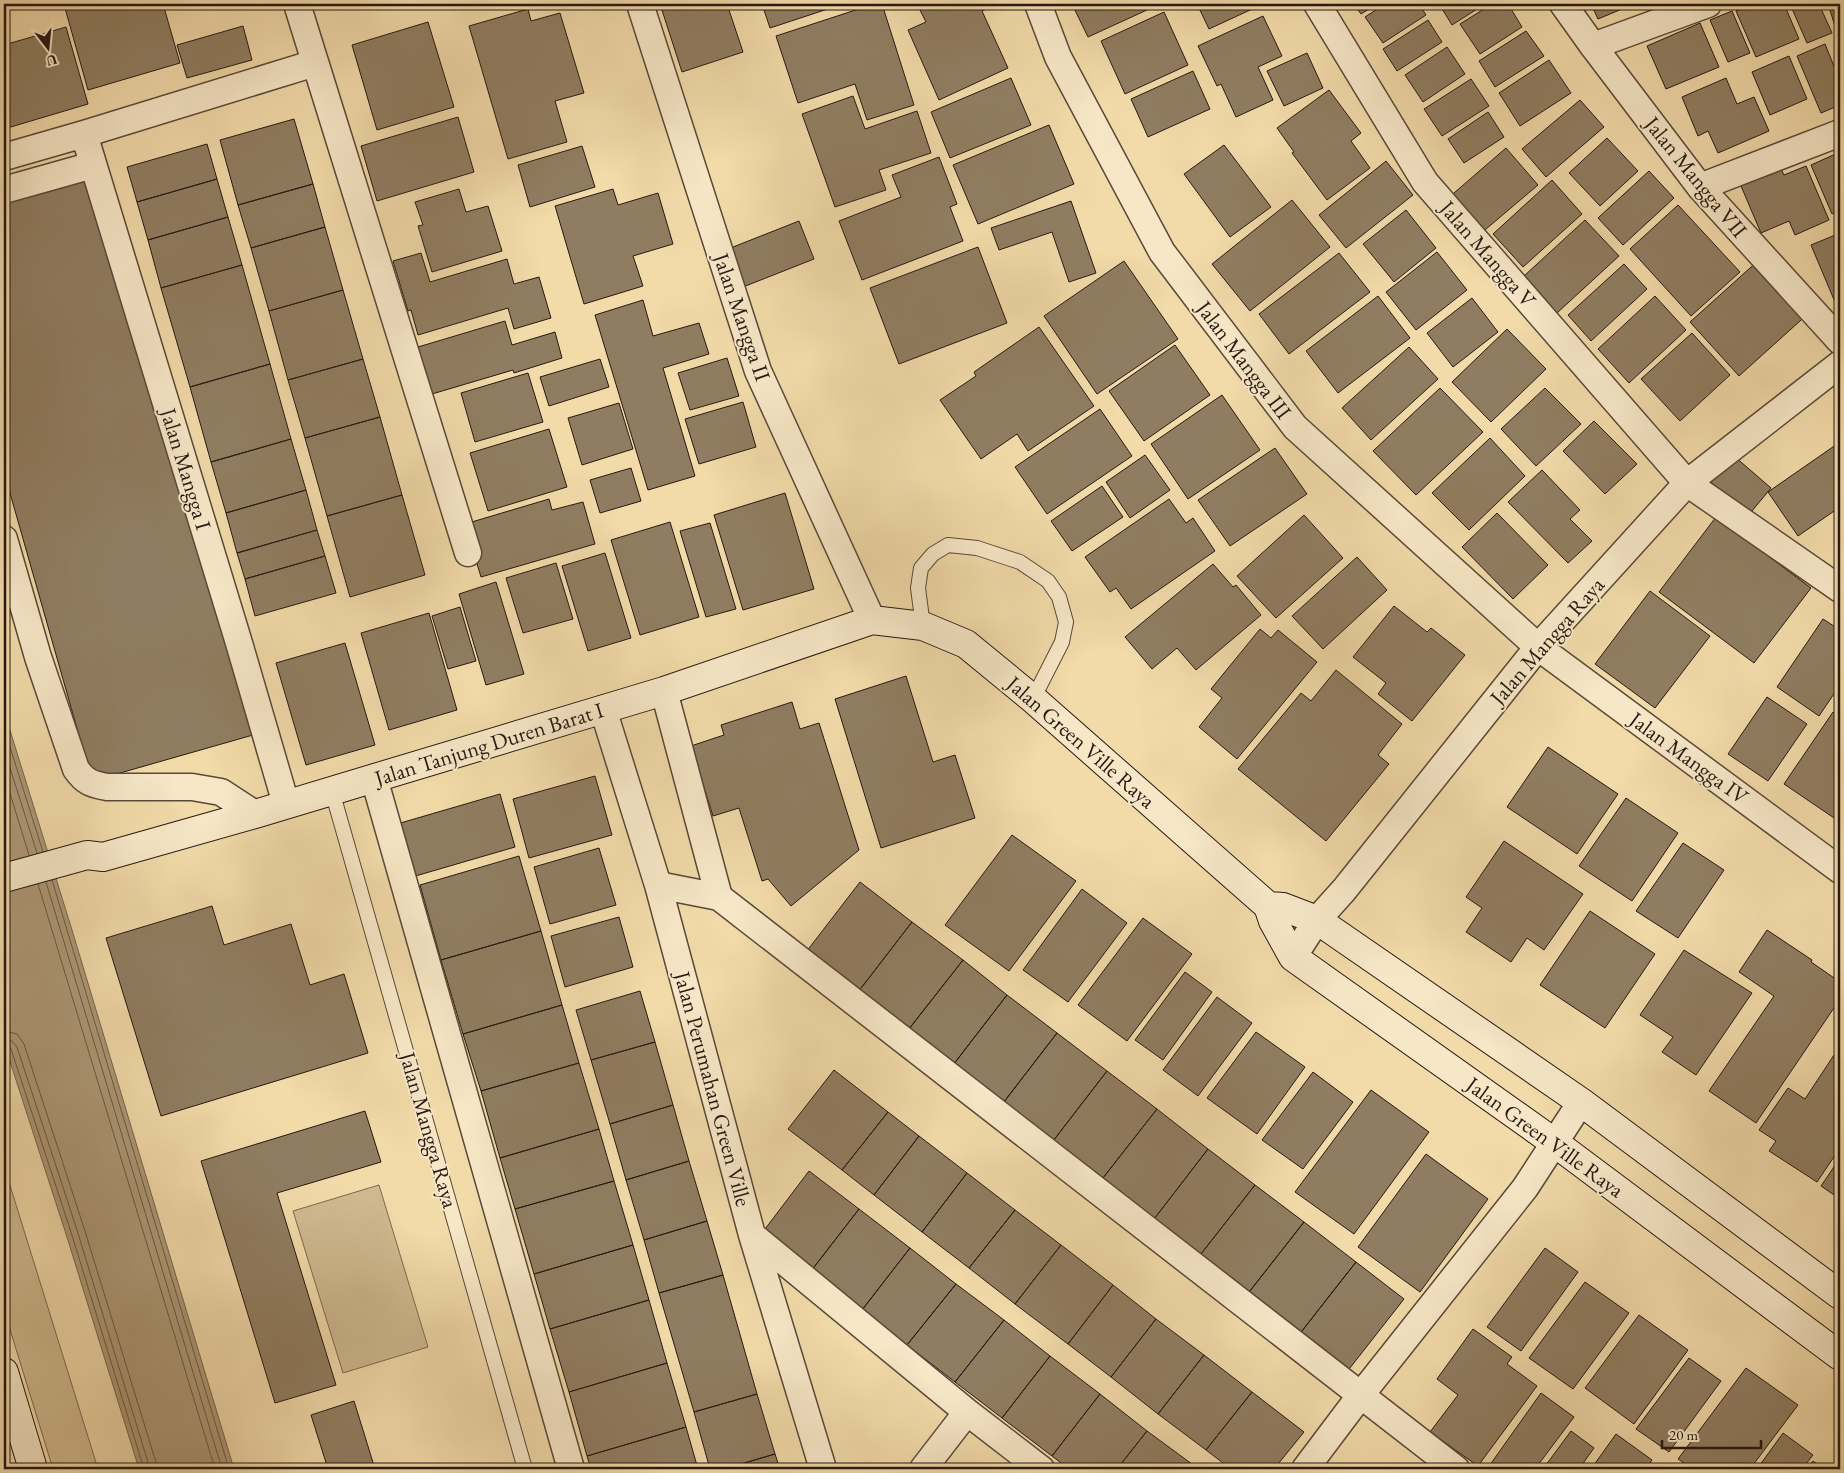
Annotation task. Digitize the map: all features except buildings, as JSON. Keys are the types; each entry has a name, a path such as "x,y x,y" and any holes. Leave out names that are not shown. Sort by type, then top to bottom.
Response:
{"street":[{"path":"297,4 468,553"},
{"name":"Jalan Mangga II","path":"640,4 758,371 872,620"},
{"name":"Jalan Mangga III","path":"1038,4 1058,57 1162,252 1289,420 1302,434 1538,647"},
{"name":"Jalan Mangga V","path":"1317,4 1425,182 1687,483 1840,589"},
{"name":"Jalan Mangga VII","path":"1563,4 1700,187 1840,341"},
{"path":"1593,46 1708,4"},
{"path":"4,157 315,63"},
{"name":"Jalan Mangga I","path":"84,134 286,804"},
{"path":"1700,187 1840,134"},
{"path":"4,190 93,165"},
{"name":"Jalan Mangga Raya","path":"1293,957 1318,920 1538,647 1687,483 1840,364"},
{"path":"4,539 38,657 76,769 83,780 95,785 192,787 221,792 255,814"},
{"name":"Jalan Green Ville Raya","path":"872,620 923,626 966,644 1034,699 1268,906 1273,921 1293,957 1555,1143 1840,1356"},
{"name":"Jalan Tanjung Duren Barat I","path":"4,878 94,859 255,814 664,691 872,620"},
{"name":"Jalan Mangga IV","path":"1538,647 1840,870"},
{"path":"664,691 719,897"},
{"name":"Jalan Perumahan Green Ville","path":"603,709 658,885 752,1235 824,1469"},
{"path":"374,778 571,1469"},
{"name":"Jalan Tanjung Duren Barat I","path":"4,892 94,859"},
{"path":"658,885 719,897 1456,1469"},
{"path":"1268,906 1283,907 1318,920 1581,1102 1840,1295"},
{"path":"1305,1469 1360,1396 1525,1188 1581,1102"},
{"path":"752,1235 967,1412 1041,1469"},
{"path":"4,1372 33,1469"},
{"path":"923,1469 967,1412"}],"lane":[{"path":"923,626 918,588 921,568 933,554 948,545 977,548 1020,562 1048,581 1058,597 1066,622 1062,642 1034,699"},
{"name":"Jalan Mangga Raya","path":"332,791 525,1469"}],"shaded area":[{"path":"4,1166 98,1469 53,1469 4,1310"},
{"path":"379,1185 428,1347 343,1373 293,1211"}],"water":[{"path":"4,711 234,1469 139,1469 4,1043"}]}
